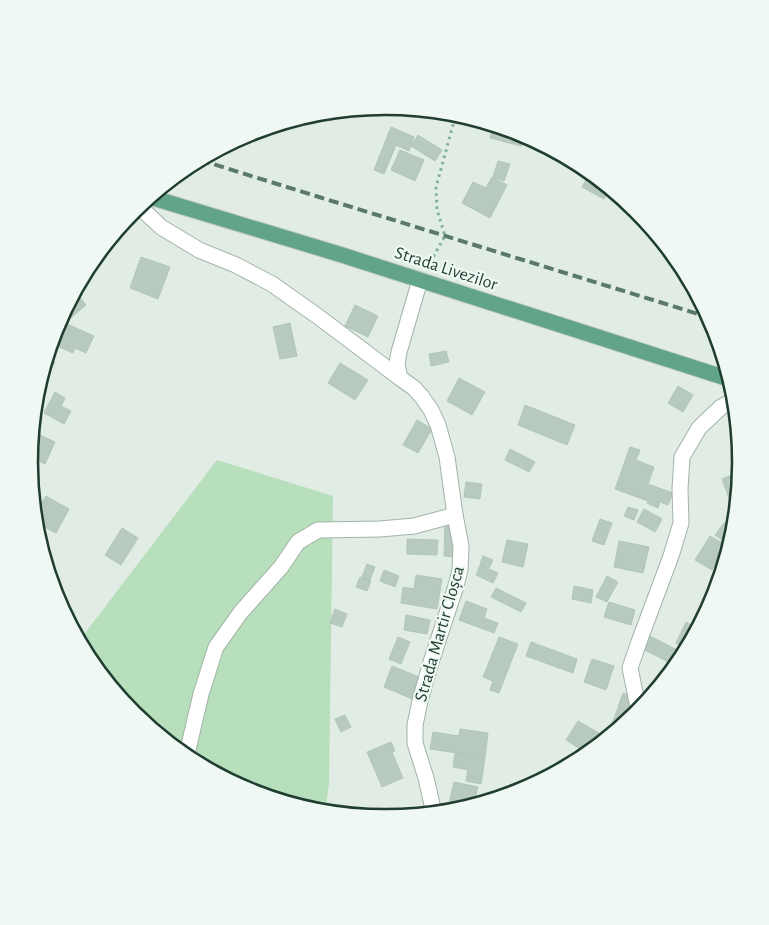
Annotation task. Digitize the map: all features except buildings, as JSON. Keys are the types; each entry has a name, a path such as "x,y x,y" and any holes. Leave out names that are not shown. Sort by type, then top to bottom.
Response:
{"main road":[{"name":"Strada Livezilor","path":"159,200 342,255 721,376"}],"street":[{"name":"Strada Martir Cloșca","path":"145,212 161,227 199,250 236,265 272,284 414,388 431,410 438,425 447,458 461,546 460,570 420,700 415,725 415,743 433,807"},
{"path":"400,378 397,364 399,352 420,280"},
{"path":"637,700 630,668 672,556 682,523 680,489 682,458 699,428 727,404"},
{"path":"188,748 201,694 216,647 241,612 281,567 298,542 318,530 380,529 414,526 455,515"}],"path":[{"path":"420,280 445,236 438,210 436,187 454,122"}],"green space":[{"path":"217,460 333,496 329,784 326,805 273,791 231,774 173,738 139,708 109,674 84,635"}],"railway":[{"path":"210,163 698,314"}]}
